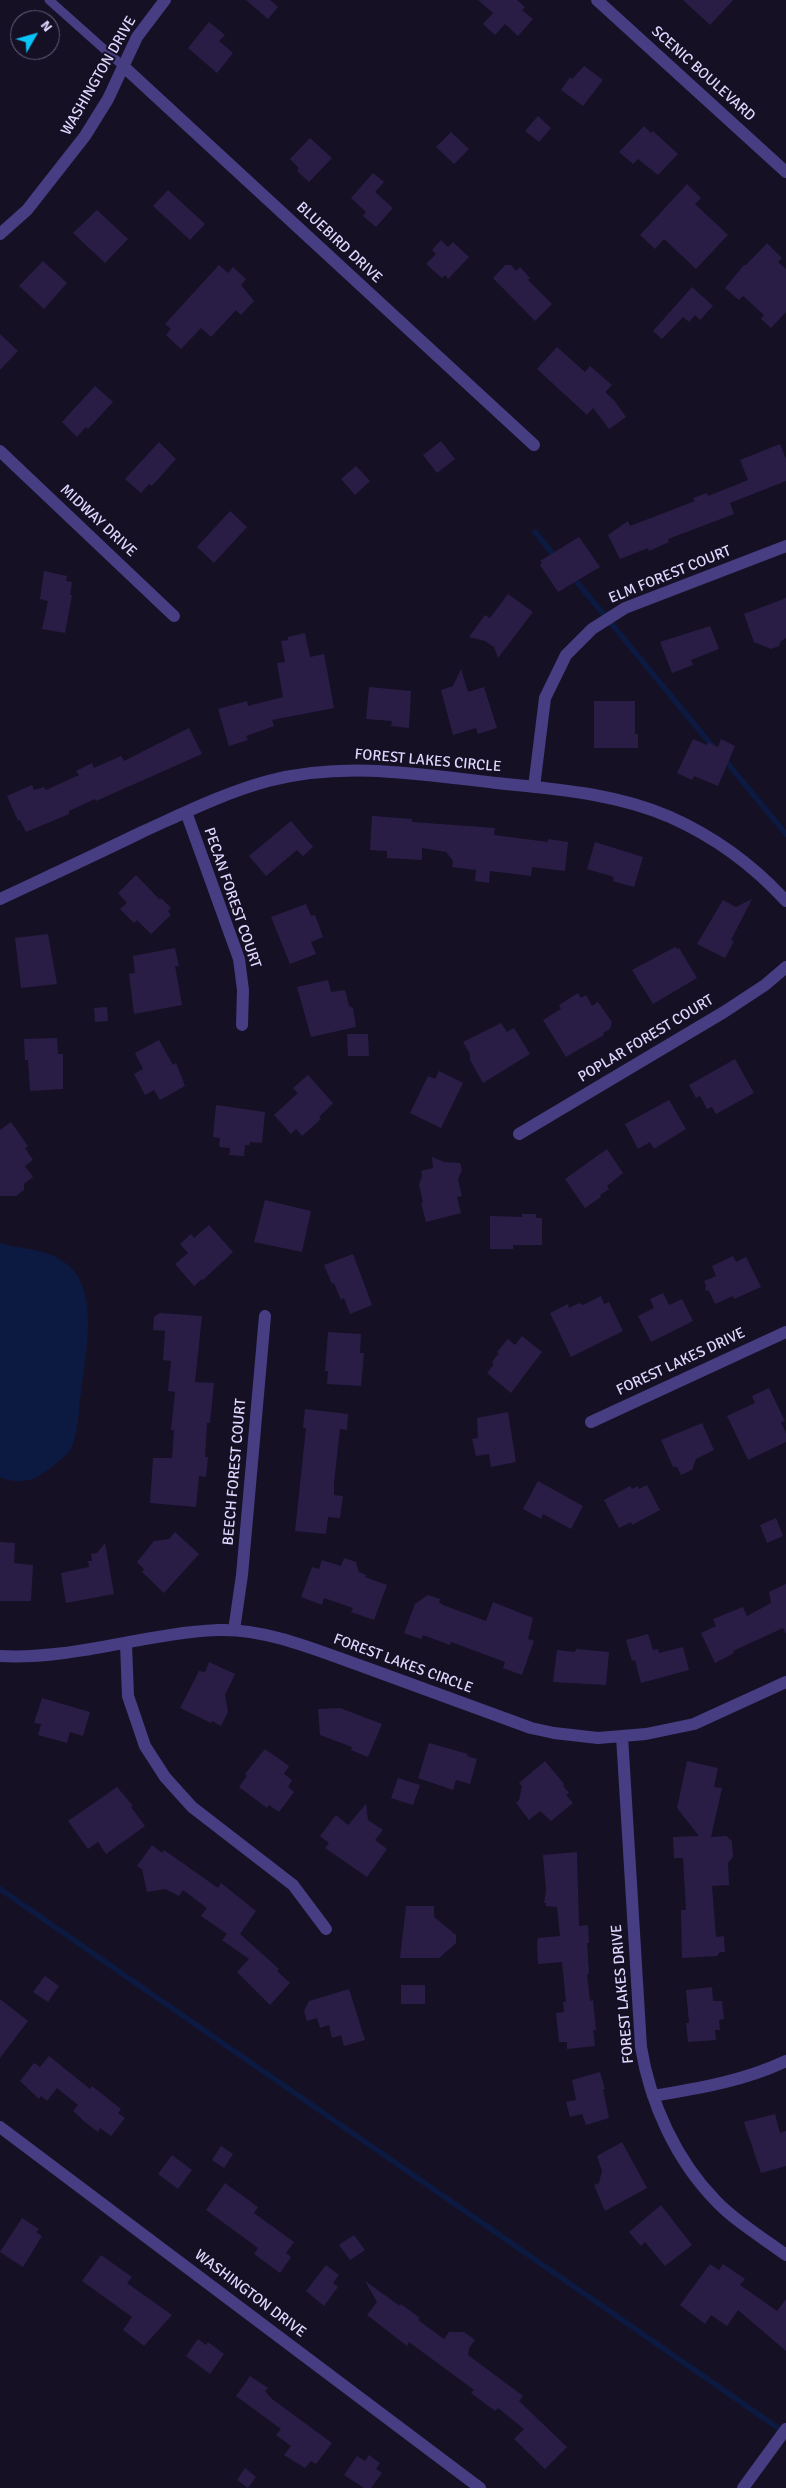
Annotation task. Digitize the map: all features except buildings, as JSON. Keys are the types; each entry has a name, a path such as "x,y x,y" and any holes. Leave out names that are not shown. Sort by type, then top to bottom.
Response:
{"street":[{"name":"WASHINGTON DRIVE","path":"0,234 27,210 85,136 108,100 137,37 165,0"},
{"name":"SCENIC BOULEVARD","path":"598,0 786,172"},
{"name":"BLUEBIRD DRIVE","path":"123,66 534,445"},
{"name":"MIDWAY DRIVE","path":"0,451 174,616"},
{"name":"ELM FOREST COURT","path":"534,787 545,698 566,655 592,630 624,608 786,546"},
{"name":"FOREST LAKES CIRCLE","path":"0,899 226,794 270,780 351,769 534,787 604,797 669,817 703,834 752,867 786,901"},
{"name":"PECAN FOREST COURT","path":"186,812 239,959 243,990 242,1025"},
{"name":"POPLAR FOREST COURT","path":"520,1134 724,1012 765,985 786,967"},
{"name":"BEECH FOREST COURT","path":"234,1630 242,1575 265,1316"},
{"name":"FOREST LAKES DRIVE","path":"591,1422 786,1332"},
{"name":"FOREST LAKES CIRCLE","path":"0,1656 33,1656 126,1644 168,1635 234,1630 291,1641 531,1728 554,1733 598,1738 646,1734 694,1724 786,1682"},
{"path":"126,1644 128,1696 145,1746 165,1776 192,1807 293,1885 326,1929"},
{"name":"FOREST LAKES DRIVE","path":"622,1736 641,2048 654,2096 662,2120 677,2148 716,2201 786,2255"},
{"path":"654,2096 722,2084 767,2070 786,2061"},
{"name":"WASHINGTON DRIVE","path":"0,2127 480,2488"},
{"path":"743,2488 786,2430"}],"lane":[{"path":"49,0 123,66"}],"water":[{"path":"0,1243 44,1252 61,1259 78,1277 84,1291 87,1308 87,1344 74,1442 69,1452 54,1466 37,1477 25,1481 12,1481 0,1477"}],"waterway":[{"path":"535,532 556,558"},
{"path":"572,576 714,748"},
{"path":"724,759 786,834"},
{"path":"0,1889 784,2432"}]}
